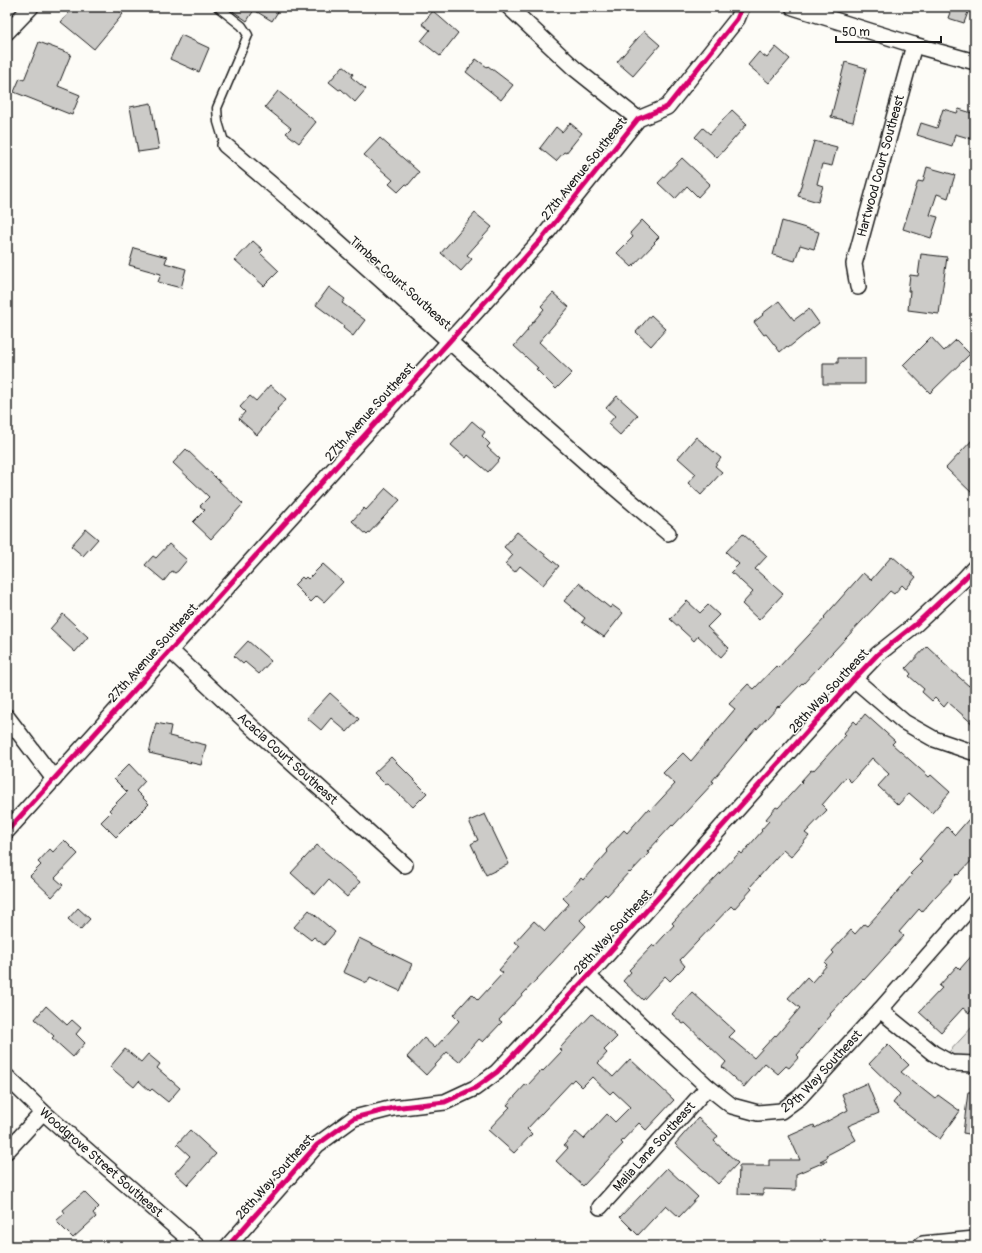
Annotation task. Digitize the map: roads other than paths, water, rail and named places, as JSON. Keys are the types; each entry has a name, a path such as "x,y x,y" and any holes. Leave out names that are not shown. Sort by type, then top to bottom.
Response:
{"street":[{"path":"7,32 31,7"},
{"path":"508,7 574,68 638,119"},
{"name":"27th Avenue Southeast","path":"7,831 540,241 638,119 667,107 736,19 742,7"},
{"path":"793,7 914,45 975,62"},
{"name":"Hartwood Court Southeast","path":"858,287 854,264 914,45"},
{"name":"Timber Court Southeast","path":"224,145 323,228 594,470 668,533"},
{"name":"28th Way Southeast","path":"228,1246 317,1145 354,1118 393,1108 445,1102 475,1088 497,1072 588,976 854,679 878,654 916,624 975,567"},
{"name":"Acacia Court Southeast","path":"170,650 251,726 405,865"},
{"path":"854,679 904,722 934,738 975,753"},
{"path":"7,717 54,779"},
{"name":"29th Way Southeast","path":"588,976 708,1087 732,1106 758,1113 781,1111 800,1097 880,1010 975,902"},
{"path":"880,1010 933,1052 951,1062 975,1064"},
{"name":"Woodgrove Street Southeast","path":"7,1077 43,1112 197,1246"},
{"name":"Malia Lane Southeast","path":"600,1207 708,1087"},
{"path":"7,1152 43,1112"},
{"path":"923,1246 975,1241"}],"lane":[{"path":"218,7 242,26 248,35 217,108 218,122 224,145"}]}
